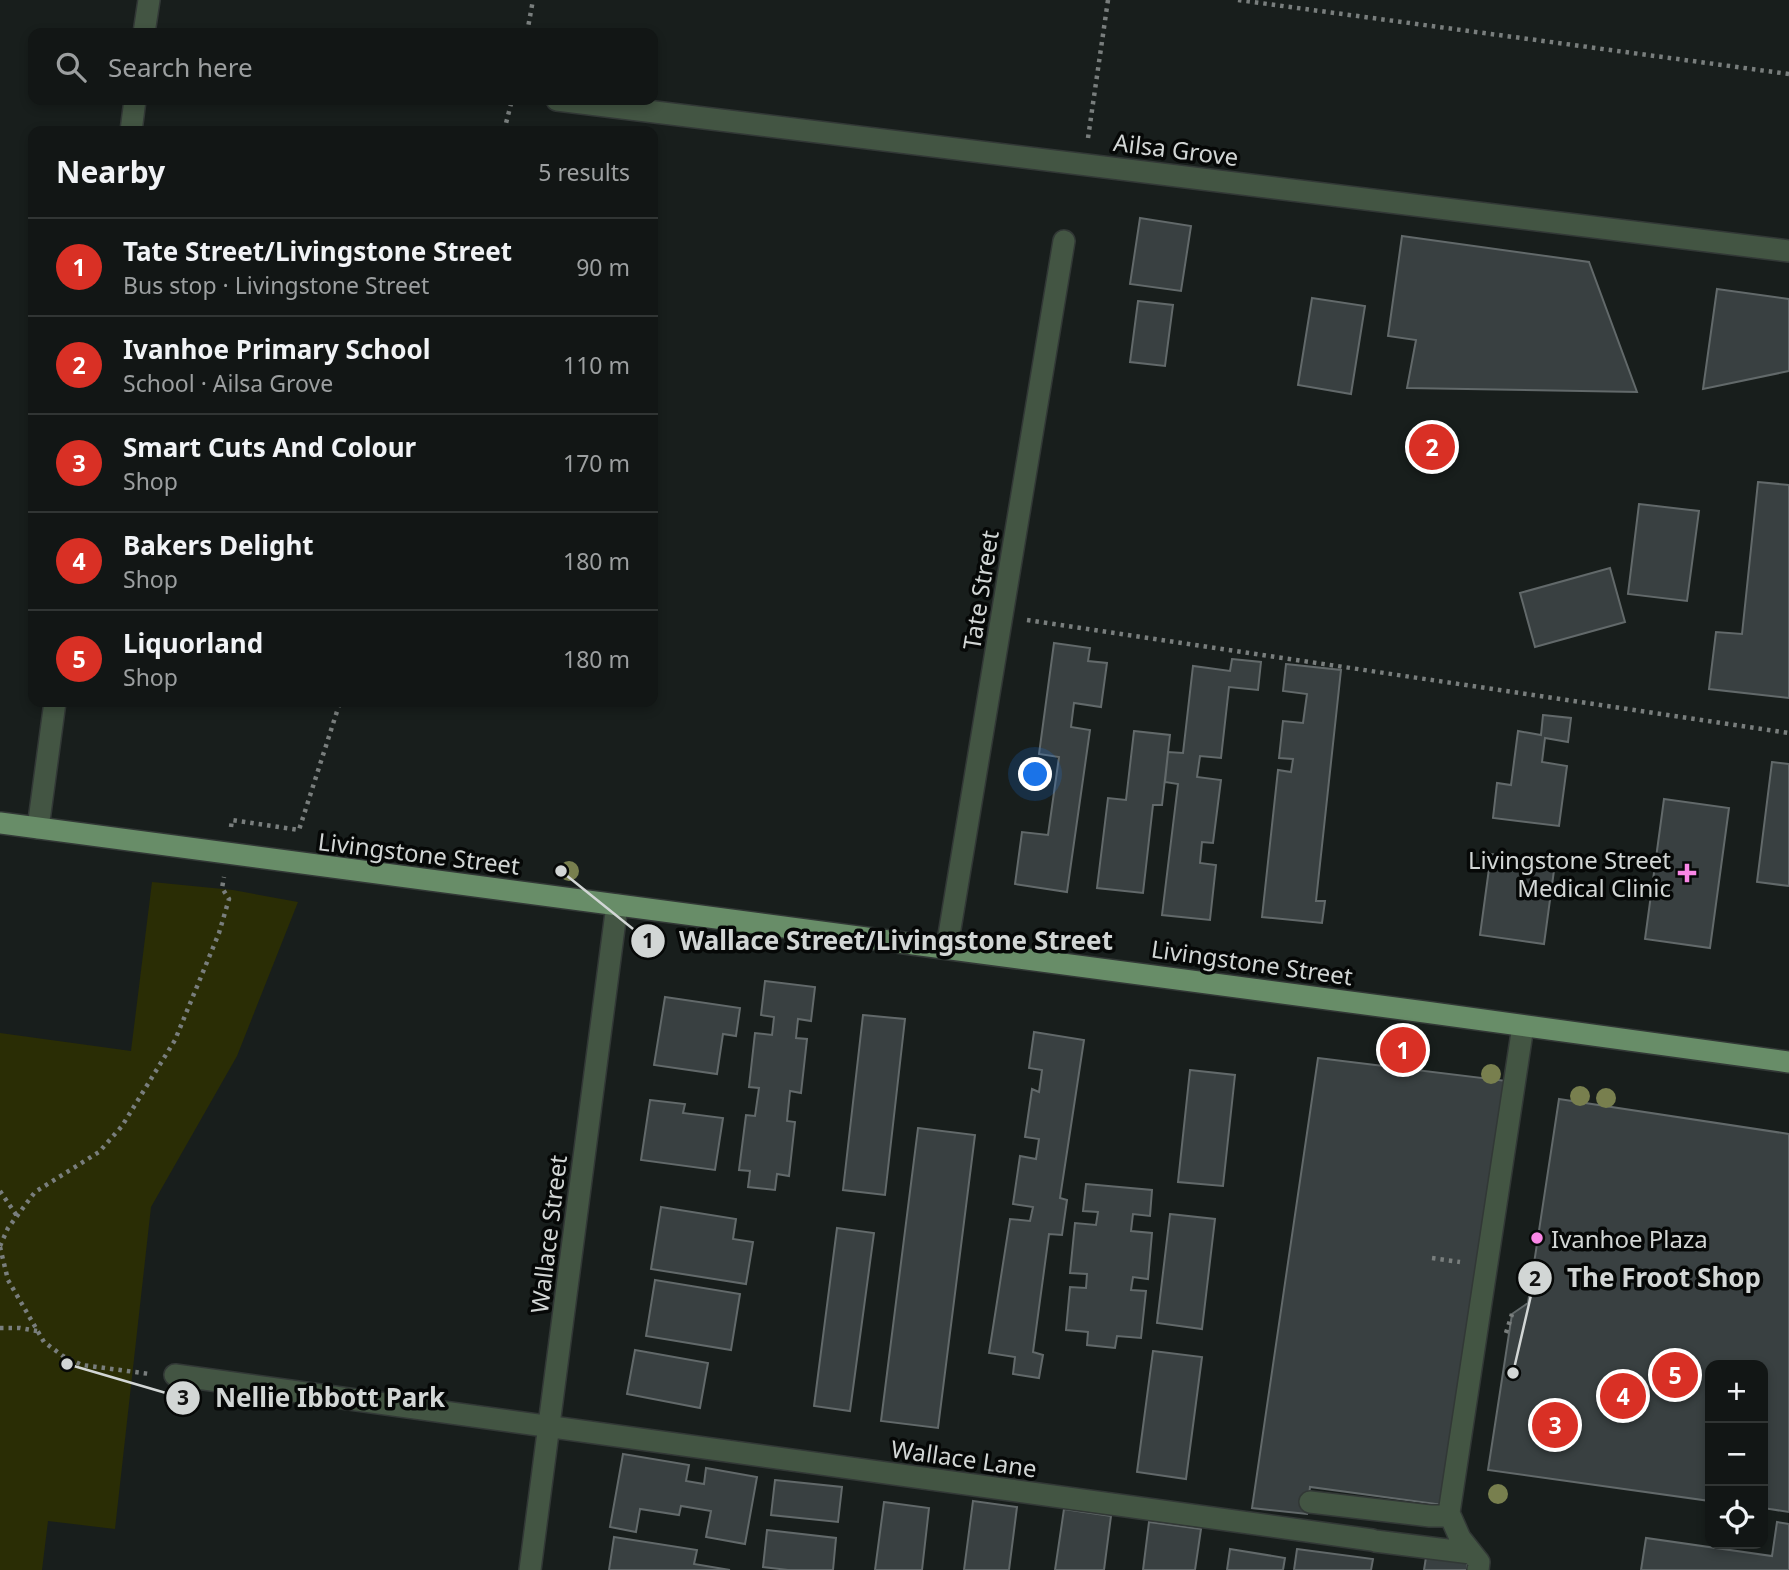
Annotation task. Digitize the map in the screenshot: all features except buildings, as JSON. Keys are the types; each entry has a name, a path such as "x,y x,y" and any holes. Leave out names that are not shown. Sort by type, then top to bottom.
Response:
{"main road":[{"name":"Livingstone Street","path":"0,823 227,855 947,947 1789,1062"}],"street":[{"path":"145,28 149,0"},
{"path":"132,126 134,105"},
{"name":"Ailsa Grove","path":"598,105 1789,251"},
{"name":"Tate Street","path":"947,947 1064,241"},
{"path":"38,828 54,707"},
{"name":"Wallace Street","path":"530,1570 617,905"},
{"path":"1475,1561 1460,1538 1449,1513 1523,1026"},
{"name":"Wallace Lane","path":"175,1375 1374,1540 1475,1561"},
{"path":"1310,1502 1430,1516 1449,1513"}],"path":[{"path":"528,28 533,0"},
{"path":"1084,165 1108,0"},
{"path":"1238,0 1789,74"},
{"path":"505,126 511,105"},
{"path":"1002,616 1789,733"},
{"path":"175,1375 136,1374 82,1365 63,1356 44,1342 8,1280 0,1246 8,1228 35,1192 99,1152 122,1126 175,1040 219,933 229,899 222,888 232,820 299,830 338,707"},
{"path":"0,1191 17,1216"},
{"path":"0,1328 37,1331"}],"green space":[{"path":"152,882 233,890 298,902 237,1056 151,1207 115,1529 48,1521 42,1570 0,1570 0,1033 131,1051"}],"place":[{"name":"Ivanhoe Primary School","path":"1432,447"},
{"name":"Wallace Street/Livingstone Street","path":"561,871"},
{"name":"Livingstone Street Medical Clinic","path":"1687,873"},
{"name":"Tate Street/Livingstone Street","path":"1403,1050"},
{"name":"Ivanhoe Plaza","path":"1537,1238"},
{"name":"Nellie Ibbott Park","path":"67,1364"},
{"name":"The Froot Shop","path":"1513,1373"},
{"name":"Liquorland","path":"1675,1375"},
{"name":"Bakers Delight","path":"1623,1396"},
{"name":"Smart Cuts And Colour","path":"1555,1425"}]}
